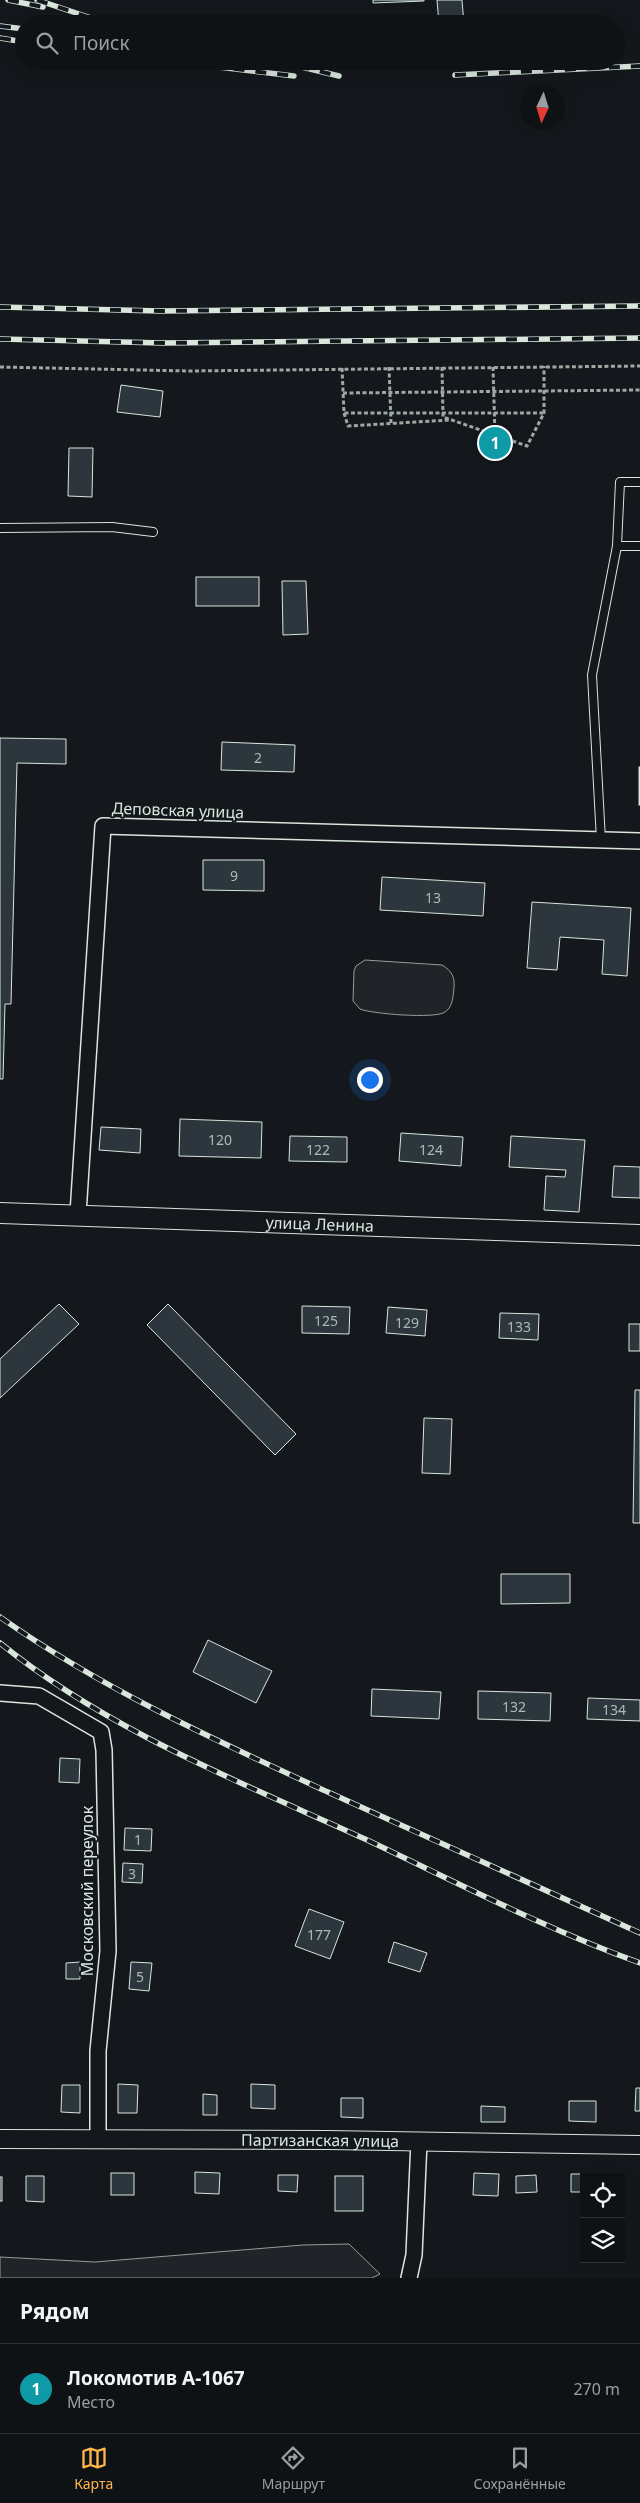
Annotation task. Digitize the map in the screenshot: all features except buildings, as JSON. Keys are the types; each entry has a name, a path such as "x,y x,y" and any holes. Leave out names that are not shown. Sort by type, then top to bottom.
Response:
{"main road":[{"name":"улица Ленина","path":"0,1213 78,1214 640,1235"}],"street":[{"name":"Деповская улица","path":"78,1214 103,826 640,841"},
{"name":"Московский переулок","path":"0,1693 39,1696 101,1732 104,1750 108,1950 98,2052 98,2140"},
{"name":"Партизанская улица","path":"0,2139 419,2141 640,2145"},
{"path":"409,2278 414,2255 419,2141"}],"lane":[{"path":"601,840 592,675 617,546 620,482 640,482"},
{"path":"0,528 112,527 153,532"},
{"path":"617,546 640,546"}],"path":[{"path":"442,367 443,416 527,446 544,412 544,366"},
{"path":"0,367 188,371 389,367 640,366"},
{"path":"389,367 391,423"},
{"path":"493,367 495,435"},
{"path":"342,368 344,412 348,426 453,420"},
{"path":"343,393 640,390"},
{"path":"344,412 544,412"}],"shaded area":[{"path":"365,960 442,965 450,972 454,981 453,998 450,1007 445,1012 430,1015 377,1013 360,1009 353,1001 354,971 356,966"},
{"path":"349,2244 380,2274 372,2278 0,2278 0,2257 95,2262 303,2245"}],"railway":[{"path":"8,0 43,7"},
{"path":"37,0 82,15"},
{"path":"0,26 15,28"},
{"path":"0,38 15,40"},
{"path":"625,67 640,66"},
{"path":"244,70 294,76"},
{"path":"314,70 339,76"},
{"path":"455,75 558,70"},
{"path":"0,307 160,311 640,306"},
{"path":"0,339 163,343 640,338"},
{"path":"0,1617 79,1668 119,1691 245,1754 640,1933"},
{"path":"0,1643 41,1674 85,1702 176,1752 536,1920 640,1963"}],"place":[{"name":"Локомотив А-1067","path":"495,443"}]}
